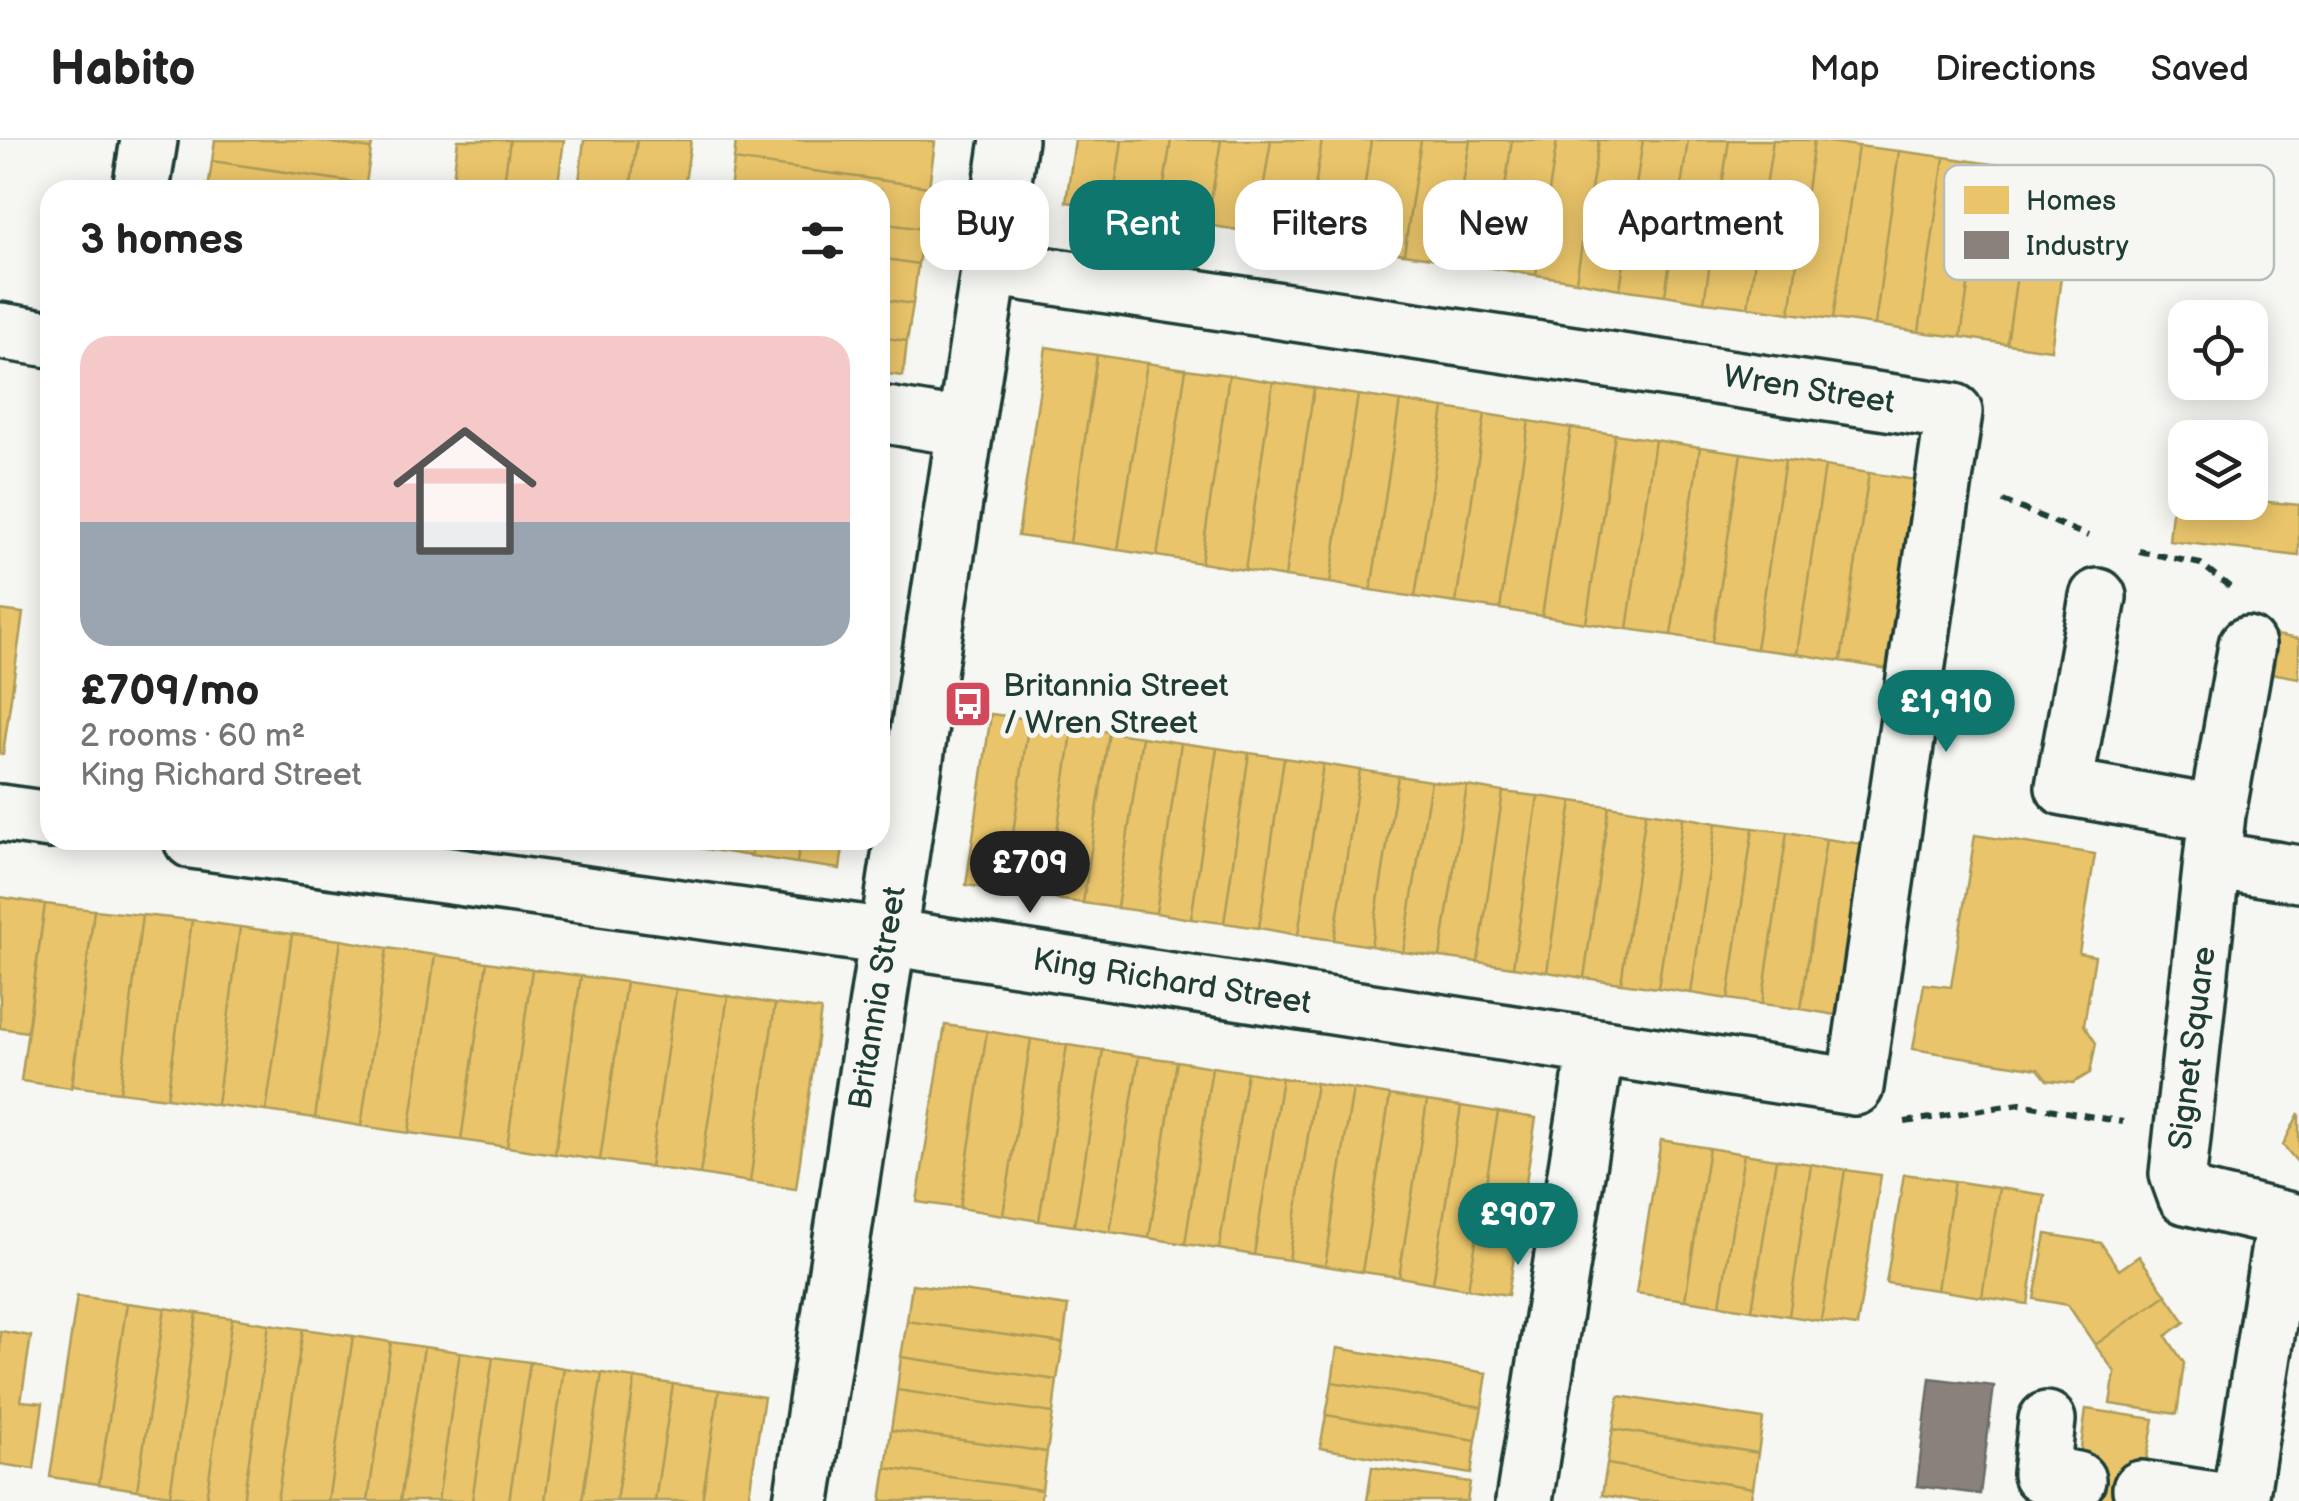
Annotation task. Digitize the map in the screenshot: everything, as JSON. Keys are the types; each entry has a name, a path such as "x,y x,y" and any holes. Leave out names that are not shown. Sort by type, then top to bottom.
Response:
{"street":[{"path":"143,180 149,140"},
{"name":"Britannia Street","path":"1003,180 1009,140"},
{"name":"Britannia Street","path":"802,1501 989,270"},
{"name":"Wren Street","path":"1009,270 1954,412 1854,1086"},
{"path":"0,332 40,338"},
{"path":"890,416 965,428"},
{"path":"2098,597 2064,787 2215,837 2299,874"},
{"name":"Signet Square","path":"2240,1501 2292,1222 2186,1196 2178,1174 2215,837 2247,645"},
{"name":"King Richard Street","path":"264,850 888,937 1854,1086"},
{"path":"1524,1501 1596,1048"},
{"path":"2047,1420 2040,1474 2077,1480"},
{"path":"2140,1489 2220,1501"}],"path":[{"path":"1854,1086 1908,1124 2020,1104 2182,1133"}],"building: Homes":[{"path":"215,140 313,140 371,149 367,180 339,180 212,161"},
{"path":"313,140 373,140 371,149"},
{"path":"458,140 510,140 504,180 453,180"},
{"path":"510,140 564,140 558,180 504,180"},
{"path":"584,140 637,140 631,180 579,180"},
{"path":"637,140 691,140 685,180 631,180"},
{"path":"736,140 935,142 930,180 920,180 920,186 734,160"},
{"path":"1075,140 1122,140 1116,180 1069,180"},
{"path":"1122,140 1171,140 1165,180 1116,180"},
{"path":"1171,140 1221,140 1214,180 1165,180"},
{"path":"1221,140 1271,140 1265,180 1235,180 1235,230 1215,226 1214,180"},
{"path":"1271,140 1322,140 1316,180 1265,180"},
{"path":"1322,140 1371,140 1365,180 1316,180"},
{"path":"1371,140 1421,140 1404,254 1403,180 1365,180"},
{"path":"1421,140 1470,140 1464,180 1423,180 1423,257 1404,254"},
{"path":"1470,140 1512,140 1506,180 1464,180"},
{"path":"1512,140 1557,140 1551,180 1506,180"},
{"path":"1557,140 1599,140 1592,180 1583,180 1583,238 1576,281 1536,275 1537,270 1563,270 1563,180 1551,180"},
{"path":"1599,140 1643,140 1637,180 1592,180"},
{"path":"1643,140 1688,140 1682,180 1637,180"},
{"path":"1688,140 1729,140 1723,180 1682,180"},
{"path":"1729,140 1773,140 1767,180 1723,180"},
{"path":"1773,140 1814,140 1808,180 1767,180"},
{"path":"1814,140 1858,146 1833,319 1790,313 1796,270 1819,270 1819,180 1808,180"},
{"path":"1858,146 1899,151 1875,325 1833,319"},
{"path":"1899,151 1944,157 1919,332 1875,325"},
{"path":"1944,157 1985,163 1944,165 1944,280 1969,280 1961,337 1919,332"},
{"path":"734,160 878,180 731,180"},
{"path":"212,161 339,180 209,180"},
{"path":"890,182 920,186 920,228 890,224"},
{"path":"890,224 920,228 918,264 890,260"},
{"path":"1583,238 1583,270 1623,270 1620,289 1576,281"},
{"path":"890,260 918,264 913,304 890,301"},
{"path":"1505,270 1537,270 1536,275"},
{"path":"1623,270 1669,270 1665,295 1620,289"},
{"path":"1669,270 1709,270 1704,302 1665,295"},
{"path":"1709,270 1754,270 1748,307 1704,302"},
{"path":"1754,270 1796,270 1790,313 1748,307"},
{"path":"1969,280 2016,280 2007,344 1961,337"},
{"path":"2016,280 2061,280 2051,350 2007,344"},
{"path":"890,301 913,304 907,341 890,338"},
{"path":"890,338 907,341 903,376 890,374"},
{"path":"1046,347 1097,355 1070,543 1018,536"},
{"path":"1097,355 1147,363 1118,550 1070,543"},
{"path":"1147,363 1186,369 1157,556 1118,550"},
{"path":"1186,369 1229,375 1201,563 1157,556"},
{"path":"1229,375 1273,382 1245,570 1201,563"},
{"path":"1273,382 1314,388 1285,577 1245,570"},
{"path":"1314,388 1358,395 1330,583 1285,577"},
{"path":"1358,395 1400,401 1371,590 1330,583"},
{"path":"1400,401 1444,408 1415,597 1371,590"},
{"path":"1444,408 1485,414 1456,603 1415,597"},
{"path":"1485,414 1529,421 1500,609 1456,603"},
{"path":"1529,421 1571,428 1542,616 1500,609"},
{"path":"1571,428 1615,434 1586,623 1542,616"},
{"path":"1615,434 1655,440 1627,629 1586,623"},
{"path":"1655,440 1700,447 1671,635 1627,629"},
{"path":"1700,447 1741,453 1712,642 1671,635"},
{"path":"1741,453 1785,460 1756,649 1712,642"},
{"path":"1785,460 1825,466 1797,654 1756,649"},
{"path":"1825,466 1869,473 1841,661 1797,654"},
{"path":"1869,473 1916,480 1887,669 1841,661"},
{"path":"2268,502 2299,505 2299,556 2169,541 2171,520 2268,520"},
{"path":"0,610 23,613 3,754 0,754"},
{"path":"2265,633 2299,639 2299,678 2259,671"},
{"path":"991,714 1029,719 1005,891 966,885"},
{"path":"1029,719 1073,726 1047,898 1005,891"},
{"path":"1073,726 1109,732 1083,903 1047,898"},
{"path":"1109,732 1142,737 1117,908 1083,903"},
{"path":"1142,737 1181,743 1156,913 1117,908"},
{"path":"1181,743 1217,748 1191,919 1156,913"},
{"path":"1217,748 1249,753 1224,923 1191,919"},
{"path":"1249,753 1284,758 1259,928 1224,923"},
{"path":"1284,758 1323,764 1298,935 1259,928"},
{"path":"1323,764 1360,770 1334,940 1298,935"},
{"path":"1360,770 1398,776 1371,946 1334,940"},
{"path":"1398,776 1431,781 1403,952 1371,946"},
{"path":"1431,781 1467,786 1440,957 1403,952"},
{"path":"1467,786 1503,792 1478,962 1440,957"},
{"path":"1503,792 1538,796 1513,967 1478,962"},
{"path":"1538,796 1572,801 1547,972 1513,967"},
{"path":"1572,801 1609,806 1584,978 1547,972"},
{"path":"1609,806 1646,812 1621,983 1584,978"},
{"path":"1646,812 1683,817 1658,988 1621,983"},
{"path":"1683,817 1716,823 1691,993 1658,988"},
{"path":"1716,823 1753,828 1728,999 1691,993"},
{"path":"1753,828 1787,832 1762,1004 1728,999"},
{"path":"1787,832 1826,839 1801,1009 1762,1004"},
{"path":"1975,835 2095,854 2079,953 2095,956 2084,1025 2096,1043 2090,1073 2073,1083 2047,1080 2038,1069 1913,1049 1924,984 1951,987"},
{"path":"1826,839 1862,844 1836,1015 1801,1009"},
{"path":"712,850 752,850 751,856"},
{"path":"752,850 799,850 797,863 751,856"},
{"path":"799,850 843,850 840,869 797,863"},
{"path":"0,897 45,904 27,1032 0,1028"},
{"path":"45,904 94,910 71,1088 21,1081"},
{"path":"94,910 142,915 120,1092 72,1086"},
{"path":"142,915 192,920 167,1098 120,1092"},
{"path":"192,920 240,927 217,1105 167,1098"},
{"path":"240,927 292,934 266,1111 217,1105"},
{"path":"292,934 341,940 315,1118 266,1111"},
{"path":"341,940 387,948 361,1126 315,1118"},
{"path":"387,948 435,955 409,1133 361,1126"},
{"path":"435,955 487,962 461,1140 409,1133"},
{"path":"487,962 532,969 507,1147 461,1140"},
{"path":"532,969 581,976 555,1154 507,1147"},
{"path":"581,976 626,982 600,1160 555,1154"},
{"path":"626,982 676,989 650,1167 600,1160"},
{"path":"676,989 728,996 700,1174 650,1167"},
{"path":"728,996 775,1004 750,1182 700,1174"},
{"path":"775,1004 821,1010 796,1189 750,1182"},
{"path":"945,1025 987,1031 960,1208 917,1202"},
{"path":"987,1031 1031,1039 1003,1215 960,1208"},
{"path":"1031,1039 1067,1045 1039,1221 1003,1215"},
{"path":"1067,1045 1103,1050 1074,1226 1039,1221"},
{"path":"1103,1050 1139,1056 1110,1232 1074,1226"},
{"path":"1139,1056 1177,1061 1149,1238 1110,1232"},
{"path":"1177,1061 1212,1067 1185,1244 1149,1238"},
{"path":"1212,1067 1247,1072 1219,1249 1185,1244"},
{"path":"1247,1072 1282,1078 1254,1255 1219,1249"},
{"path":"1282,1078 1316,1083 1289,1260 1254,1255"},
{"path":"1316,1083 1353,1089 1325,1266 1289,1260"},
{"path":"1353,1089 1390,1095 1362,1272 1325,1266"},
{"path":"1390,1095 1427,1101 1399,1277 1362,1272"},
{"path":"1427,1101 1461,1106 1433,1283 1399,1277"},
{"path":"1461,1106 1498,1112 1468,1289 1433,1283"},
{"path":"1498,1112 1536,1118 1508,1295 1468,1289"},
{"path":"2299,1113 2299,1164 2283,1145"},
{"path":"1661,1140 1709,1148 1685,1300 1636,1293"},
{"path":"1709,1148 1744,1154 1720,1305 1685,1300"},
{"path":"1744,1154 1776,1159 1752,1310 1720,1305"},
{"path":"1776,1159 1811,1164 1789,1316 1752,1310"},
{"path":"1811,1164 1845,1170 1821,1321 1789,1316"},
{"path":"1845,1170 1881,1175 1857,1326 1821,1321"},
{"path":"1904,1174 1954,1181 1937,1290 1886,1283"},
{"path":"1954,1181 1999,1188 1982,1297 1937,1290"},
{"path":"1999,1188 2045,1195 2028,1304 1982,1297"},
{"path":"2046,1234 2101,1243 2119,1270 2139,1256 2166,1295 2095,1345 2068,1305 2034,1299"},
{"path":"912,1284 1068,1306 1063,1343 907,1321"},
{"path":"2166,1295 2185,1322 2166,1336 2184,1363 2177,1414 2110,1404 2115,1372 2095,1345"},
{"path":"77,1296 127,1303 99,1484 50,1477"},
{"path":"127,1303 165,1308 137,1490 99,1484"},
{"path":"165,1308 197,1313 170,1495 137,1490"},
{"path":"197,1313 232,1318 206,1500 170,1495"},
{"path":"232,1318 269,1324 243,1501 213,1501 206,1500"},
{"path":"907,1321 1063,1343 1057,1380 901,1357"},
{"path":"269,1324 303,1329 277,1501 243,1501"},
{"path":"303,1329 353,1336 328,1501 277,1501"},
{"path":"0,1331 31,1336 21,1401 43,1403 34,1469 0,1464"},
{"path":"353,1336 391,1342 368,1501 328,1501"},
{"path":"391,1342 424,1347 400,1501 368,1501"},
{"path":"424,1347 460,1352 438,1501 400,1501"},
{"path":"1337,1348 1487,1373 1482,1407 1332,1382"},
{"path":"460,1352 493,1357 472,1501 438,1501"},
{"path":"493,1357 530,1362 509,1501 472,1501"},
{"path":"901,1357 1057,1380 1053,1413 897,1390"},
{"path":"530,1362 564,1368 545,1501 509,1501"},
{"path":"564,1368 602,1373 582,1501 545,1501"},
{"path":"602,1373 635,1378 616,1501 582,1501"},
{"path":"635,1378 673,1384 655,1501 616,1501"},
{"path":"1332,1382 1482,1407 1476,1440 1326,1415"},
{"path":"673,1384 719,1390 702,1501 655,1501"},
{"path":"719,1390 764,1397 748,1501 702,1501"},
{"path":"897,1390 1053,1413 1047,1452 891,1430"},
{"path":"1619,1396 1763,1419 1758,1453 1613,1429"},
{"path":"2086,1409 2154,1419 2139,1501 2074,1501"},
{"path":"1326,1415 1476,1440 1471,1474 1320,1448"},
{"path":"1613,1429 1758,1453 1753,1488 1607,1464"},
{"path":"891,1430 1047,1452 1042,1490 886,1468"},
{"path":"1607,1464 1753,1488 1750,1501 1638,1501 1602,1495"},
{"path":"1372,1467 1470,1482 1467,1501 1367,1501"},
{"path":"886,1468 1042,1490 1040,1501 881,1501"}],"building: Industry":[{"path":"1930,1378 1994,1386 1980,1494 1917,1486"}],"place":[{"name":"Britannia Street / Wren Street","path":"968,704"}]}
